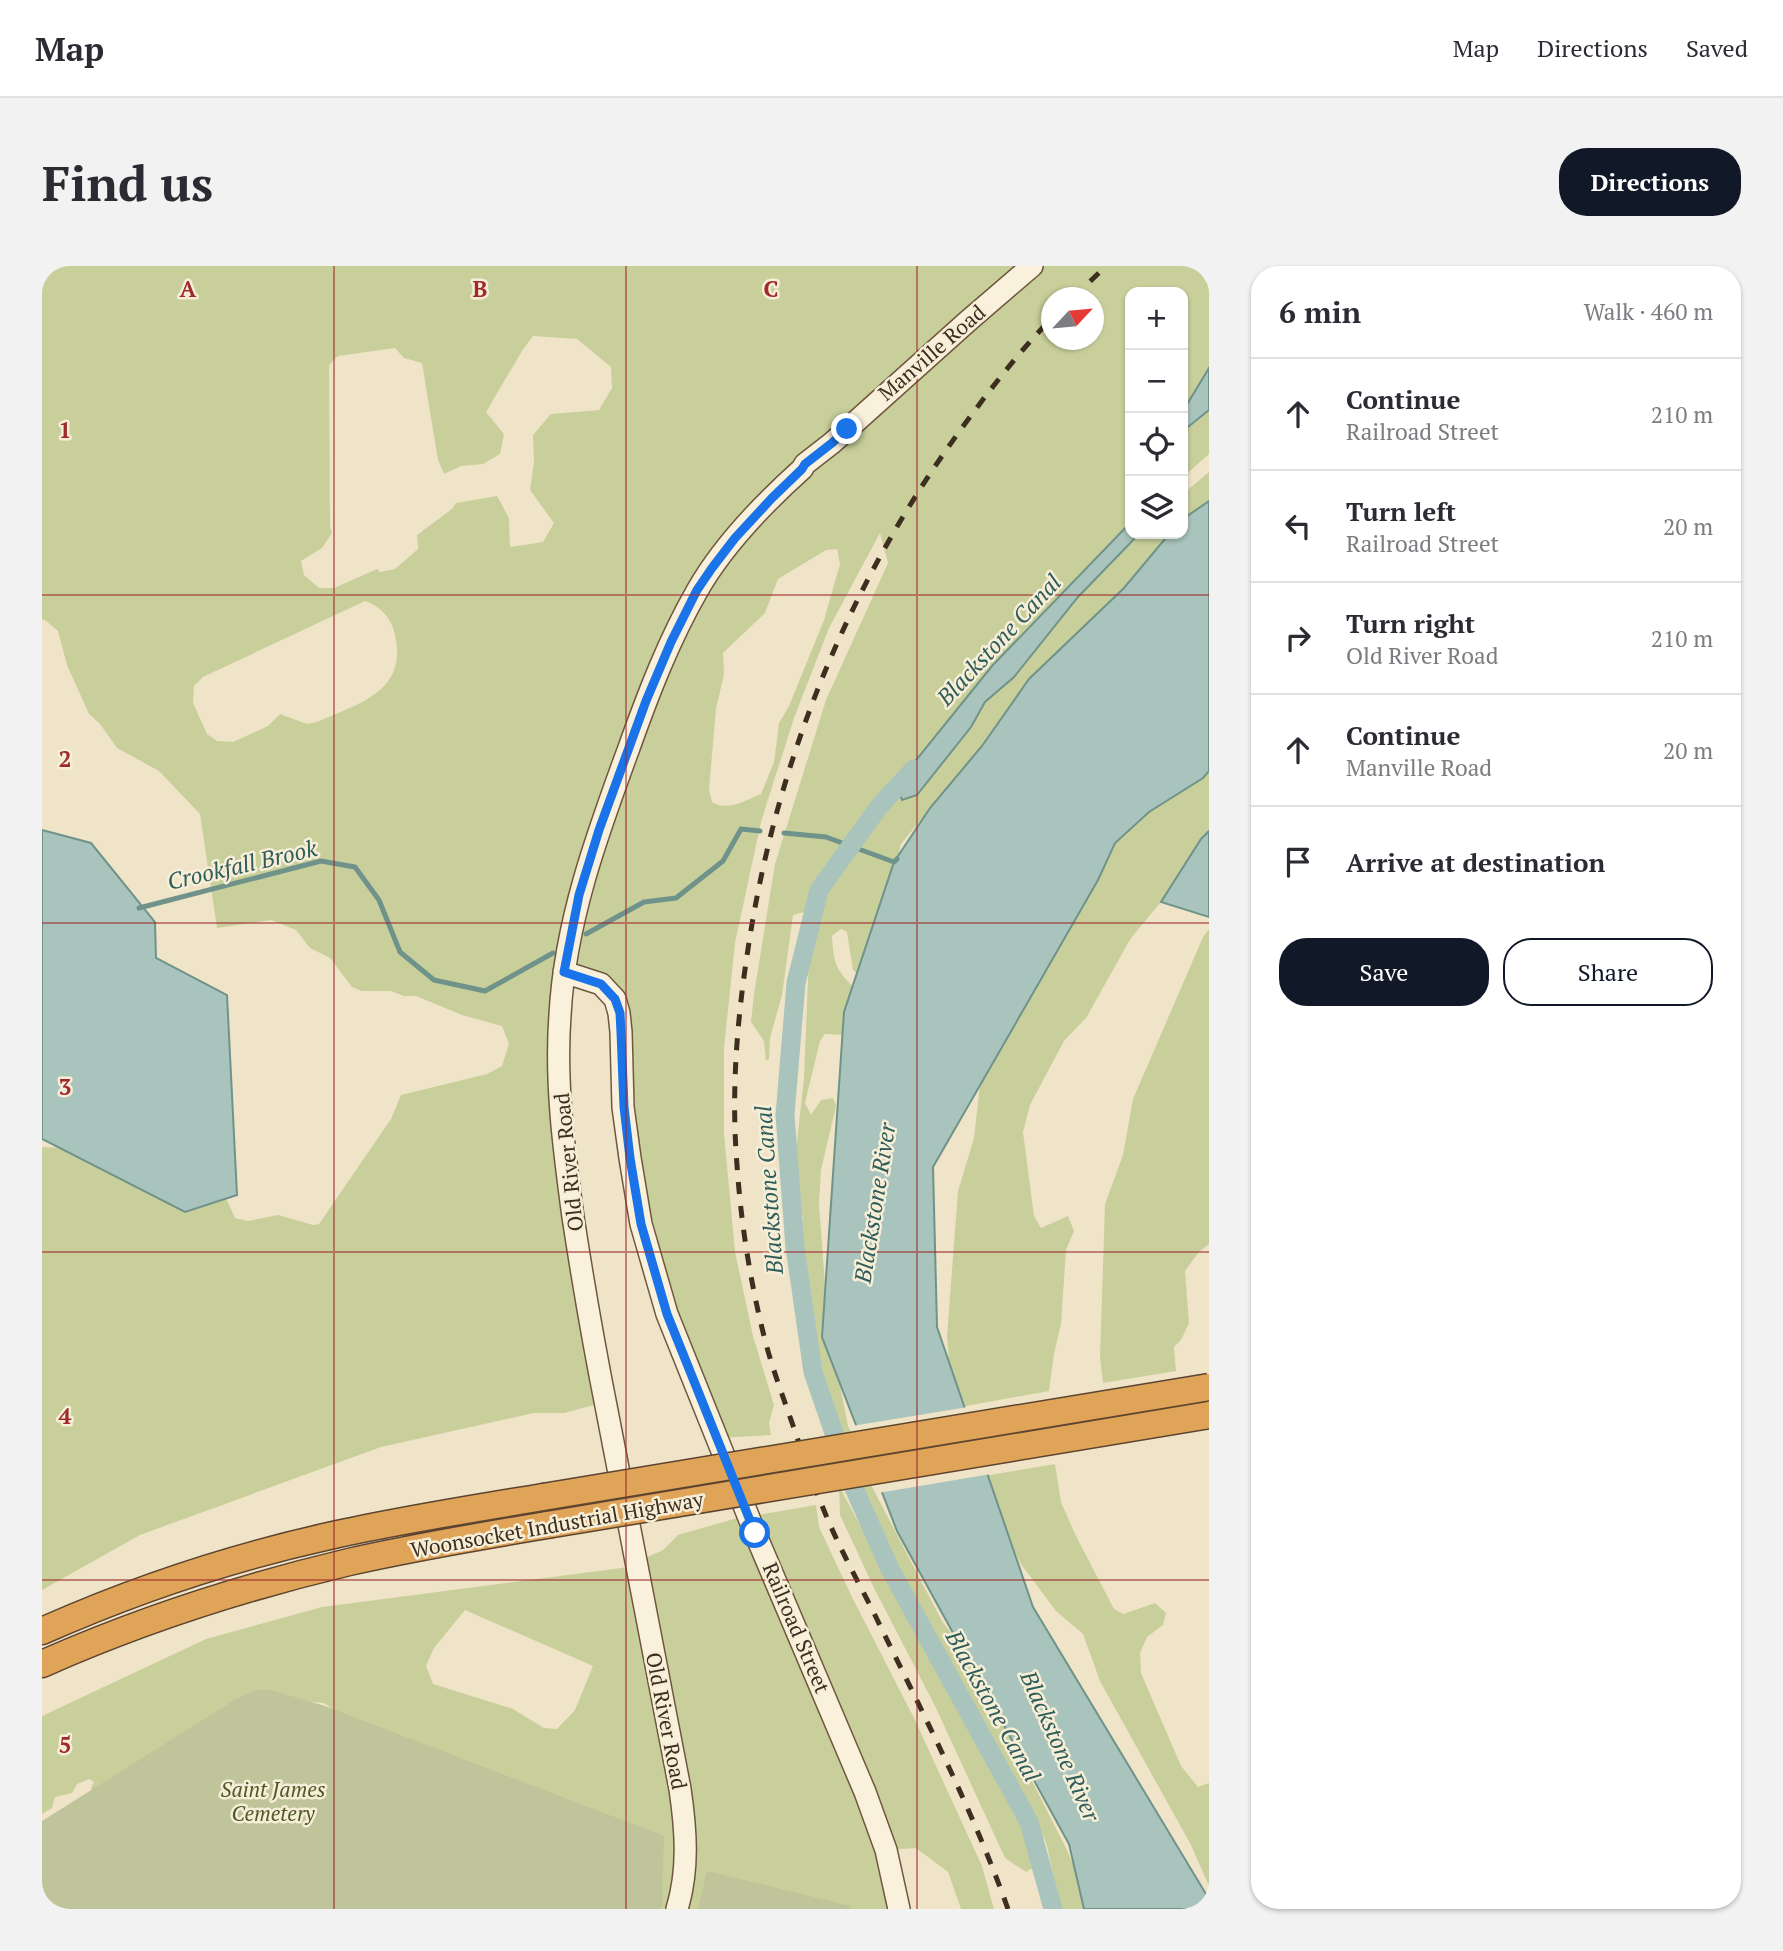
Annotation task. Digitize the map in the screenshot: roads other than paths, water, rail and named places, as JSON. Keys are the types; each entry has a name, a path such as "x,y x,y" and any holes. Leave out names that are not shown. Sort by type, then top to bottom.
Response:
{"highway":[{"name":"Woonsocket Industrial Highway","path":"42,1631 140,1591 259,1553 374,1526 1209,1387"},
{"name":"Woonsocket Industrial Highway","path":"42,1664 149,1621 270,1582 386,1554 1209,1415"}],"main road":[{"name":"Manville Road","path":"802,469 1032,266"},
{"name":"Old River Road","path":"677,1909 682,1891 686,1829 593,1340 562,1140 560,1014 564,972 579,895 599,830 646,701 671,642 697,590 712,568 744,528 802,469"},
{"name":"Railroad Street","path":"564,972 601,984 615,999 620,1013 624,1107 630,1158 641,1224 663,1302 755,1533 865,1792 887,1850 899,1909"}],"water":[{"path":"1209,368 1209,410 1188,427 1188,403"},
{"name":"Blackstone River","path":"1209,501 1209,771 1203,778 1149,812 1115,843 1098,880 933,1167 937,1327 1033,1607 1206,1894 1209,1909 1084,1909 1069,1844 897,1531 822,1337 844,1012 894,862 930,808 982,746 1029,679 1124,588 1165,539 1188,539 1188,516"},
{"path":"1125,528 1125,539 1134,539 1078,597 1014,677 985,702 971,727 917,795 902,800 896,785 992,666"},
{"path":"42,830 91,843 155,922 156,958 227,995 237,1195 185,1212 42,1139"},
{"path":"1209,831 1209,917 1161,902 1201,839"}],"waterway":[{"name":"Blackstone Canal","path":"914,769 881,804 819,890 796,983 785,1115 795,1247 813,1372 849,1477 890,1569 1029,1822 1053,1909"},
{"name":"Crookfall Brook","path":"586,934 644,902 676,898 723,861 741,829 760,831"},
{"name":"Crookfall Brook","path":"784,833 826,837 894,862 897,859"},
{"name":"Crookfall Brook","path":"139,908 321,861 355,867 379,900 400,952 434,980 485,991 553,953"}],"railway":[{"path":"1084,287 1106,266"},
{"path":"1008,1909 994,1870 944,1757 828,1521 777,1381 751,1278 744,1233 735,1138 735,1083 744,976 761,879 777,811 822,678 883,551 919,490 992,388 1041,330"}],"park label":[{"name":"Saint James Cemetery","path":"273,1802"}]}
